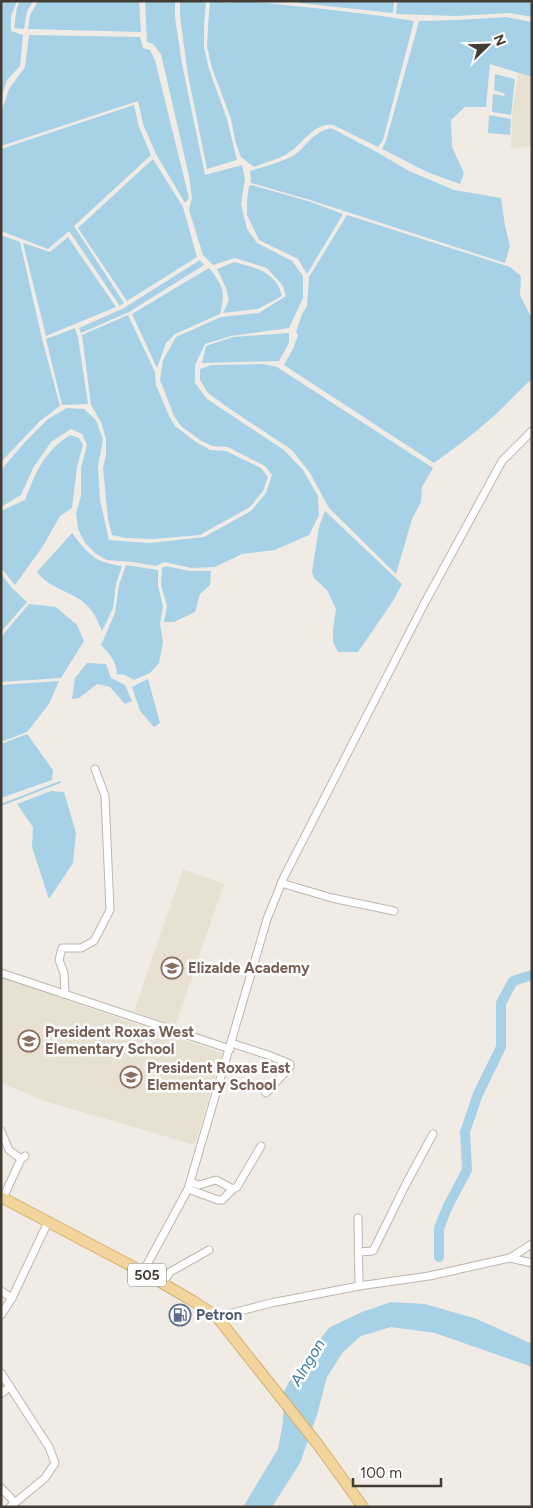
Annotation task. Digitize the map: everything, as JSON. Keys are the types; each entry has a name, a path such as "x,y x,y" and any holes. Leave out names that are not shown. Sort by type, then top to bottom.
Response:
{"main road":[{"name":"505","path":"2,1199 143,1272 217,1317 319,1446 363,1507"}],"street":[{"path":"143,1272 189,1186 267,919 282,883 423,606 502,461 531,434"},
{"path":"65,994 64,973 59,960 62,948 81,948 94,941 110,910 105,796 95,769"},
{"path":"282,883 332,898 394,911"},
{"path":"1,973 230,1046 268,1055 290,1064 290,1067 266,1093"},
{"path":"1,1131 9,1150 23,1158 2,1199"},
{"path":"360,1252 373,1251 433,1134"},
{"path":"189,1186 218,1200 222,1200 237,1187 261,1146"},
{"path":"189,1186 216,1180 233,1189"},
{"path":"358,1218 359,1286"},
{"path":"1,1315 12,1298 48,1222"},
{"path":"217,1317 271,1303 359,1286 429,1276 510,1258 532,1244"},
{"path":"162,1284 170,1272 209,1250"},
{"path":"510,1258 532,1263"},
{"path":"1,1291 12,1298"},
{"path":"1,1373 49,1447 55,1463 45,1478 12,1505"},
{"path":"1,1394 10,1386"},
{"path":"1,1488 11,1498 12,1505"}],"shaded area":[{"path":"518,73 532,77 532,145 511,149 512,116"},
{"name":"Elizalde Academy","path":"183,869 224,884 175,1026 134,1011"},
{"name":"President Roxas East Elementary School","path":"1,976 222,1053 195,1145 41,1100 1,1082"}],"water":[{"path":"1,1 17,1 11,16 11,31 23,35 20,66 7,80 1,98"},
{"path":"20,1 33,1 27,11 24,29 14,28 17,7"},
{"path":"38,1 139,1 141,32 28,29 30,15"},
{"path":"145,1 175,1 175,17 182,64 205,175 242,165 245,179 241,204 247,229 257,243 292,261 303,276 303,298 289,328 231,336 205,344 195,365 195,383 207,399 284,450 303,470 318,496 319,515 309,535 275,550 242,554 215,567 191,568 164,562 156,566 107,560 96,554 85,543 78,529 76,513 81,496 81,468 87,445 82,434 71,429 51,442 33,468 21,495 1,507 1,470 48,419 67,408 84,409 96,420 103,440 98,466 100,500 109,540 149,543 204,537 251,511 266,493 272,475 265,466 228,447 212,446 181,426 174,416 160,380 163,360 176,337 221,317 259,313 286,296 283,286 267,268 235,258 213,265 203,255 189,210 192,198 189,176 161,54 153,44 147,42"},
{"path":"180,1 206,1 204,47 209,69 227,119 237,160 207,169 188,75 180,16"},
{"path":"210,1 271,3 414,21 383,140 378,147 333,125 327,125 310,133 291,151 273,160 254,167 241,157 236,144 231,119 212,68 207,47"},
{"path":"299,1 394,1 393,13 299,3"},
{"path":"397,1 532,1 532,17 510,13 456,16 396,14"},
{"path":"506,17 532,22 532,77 490,64 486,107 465,107 451,120 452,147 464,173 460,184 427,172 382,149 386,141 419,21"},
{"path":"29,35 140,37 143,48 150,50 155,60 189,198 185,203 156,154 143,124 138,101 1,146 1,113 9,89 25,67"},
{"path":"495,74 515,79 511,115 492,112 493,94 504,96 505,94 494,90"},
{"path":"134,105 139,127 151,155 74,226 124,303 120,306 69,231 48,249 1,231 1,149"},
{"path":"489,115 511,119 510,135 488,133"},
{"path":"331,128 409,171 454,190 501,198 510,246 505,263 310,200 251,183 250,171 291,157 318,133"},
{"path":"153,159 183,207 197,257 127,301 78,228"},
{"path":"249,186 308,201 343,214 307,274 298,259 259,240 247,215 247,200"},
{"path":"347,215 510,267 521,276 520,295 532,319 532,379 488,421 434,463 284,365 293,349 298,335 296,332 307,306 309,277"},
{"path":"1,235 20,242 42,339 60,406 40,421 1,462"},
{"path":"68,237 116,307 46,336 23,243 50,252"},
{"path":"200,260 204,265 129,312 81,333 79,328 124,308"},
{"path":"234,262 257,269 270,276 275,281 282,296 258,309 223,313 229,300 226,288 217,269"},
{"path":"209,268 222,290 223,300 220,314 175,334 166,343 157,368 132,314"},
{"path":"128,315 155,372 156,385 175,426 210,450 226,451 261,468 268,477 263,491 250,507 200,535 153,539 125,538 112,535 108,519 103,468 106,455 106,439 101,422 91,405 82,335"},
{"path":"75,328 88,404 62,405 46,339"},
{"path":"289,333 289,343 279,361 202,363 206,346 233,337"},
{"path":"263,364 277,367 433,468 422,487 421,502 412,519 396,574 329,508 310,473 292,450 208,393 200,380 200,369 211,365"},
{"path":"70,435 79,438 83,445 77,467 72,508 60,516 43,546 15,585 1,568 1,511 25,500 33,480 47,455"},
{"path":"325,511 402,584 393,601 358,652 338,652 333,642 336,609 327,590 314,578 312,572 319,527"},
{"path":"72,533 83,547 98,560 122,566 116,584 113,608 102,631 91,610 85,604 49,583 37,572"},
{"path":"126,565 158,570 158,586 163,606 160,624 163,642 159,663 150,673 134,680 125,675 117,674 112,658 101,645 115,613 119,585"},
{"path":"166,566 190,571 211,571 210,585 200,594 195,612 174,622 164,622 167,606 161,585 162,568"},
{"path":"1,574 27,602 1,632"},
{"path":"29,604 56,607 77,625 84,641 61,678 1,682 1,637"},
{"path":"87,663 106,664 111,678 125,685 132,701 125,704 110,687 97,684 79,698 72,699 75,678"},
{"path":"148,679 160,723 154,727 140,711 132,687"},
{"path":"59,681 49,704 27,732 1,742 1,685"},
{"path":"27,734 53,770 52,780 1,798 1,744"},
{"path":"51,791 64,792 76,833 73,863 49,899 32,847 33,827 17,804"},
{"name":"Alngon","path":"391,1302 425,1304 477,1319 532,1344 532,1367 435,1333 391,1327 361,1336 343,1352 327,1377 317,1415 300,1463 272,1507 243,1507 278,1449 283,1422 284,1392 290,1380 308,1360 315,1345 330,1327 362,1312"}],"waterway":[{"path":"1,805 60,782"},
{"path":"439,1257 439,1228 467,1170 465,1132 478,1094 501,1047 501,1003 513,981 532,975"}],"place":[{"name":"Elizalde Academy","path":"172,968"},
{"name":"President Roxas West Elementary School","path":"29,1041"},
{"name":"President Roxas East Elementary School","path":"131,1077"},
{"name":"Petron","path":"180,1315"}]}
